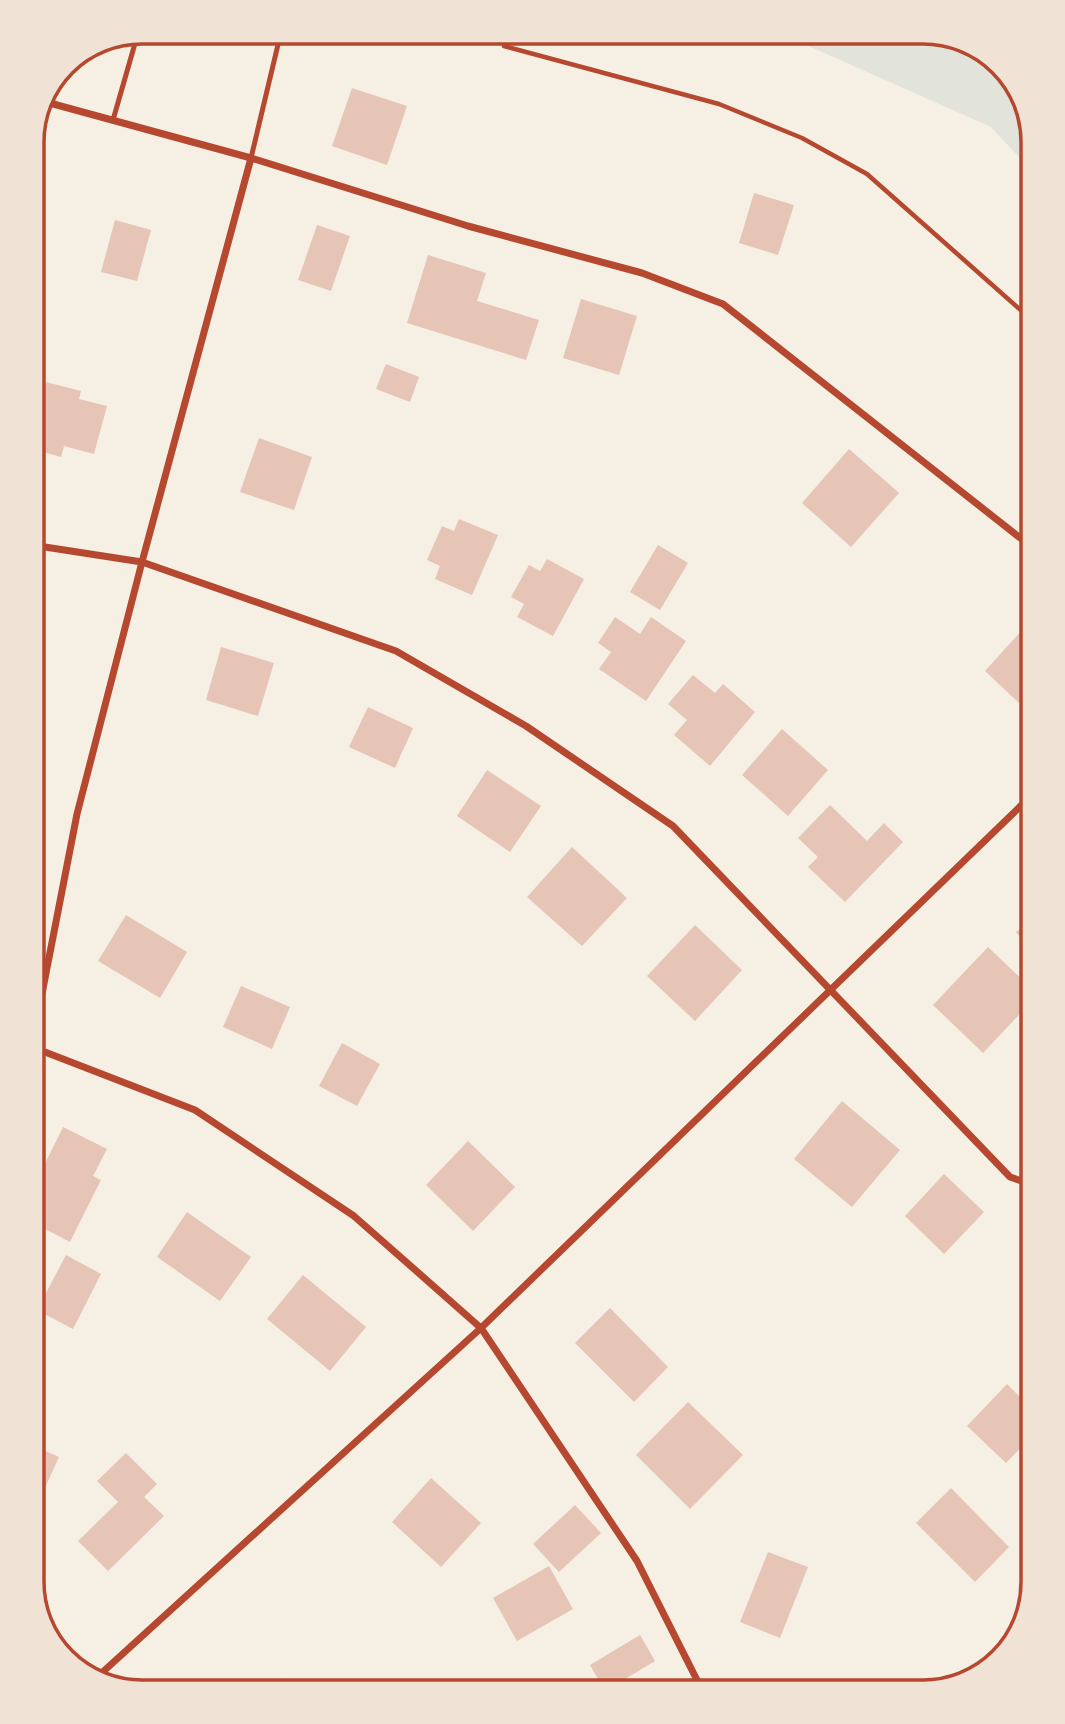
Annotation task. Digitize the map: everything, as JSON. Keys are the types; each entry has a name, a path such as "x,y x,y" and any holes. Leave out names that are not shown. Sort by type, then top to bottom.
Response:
{"street":[{"path":"51,103 251,158 468,226 642,273 723,304 1021,538"},
{"path":"44,984 77,814 251,158"},
{"path":"44,547 142,562 396,651 526,726 673,826 954,1120 1010,1177 1021,1181"},
{"path":"103,1672 481,1328 1021,807"},
{"path":"44,1051 195,1110 354,1216 481,1328 637,1561 698,1680"}],"lane":[{"path":"251,158 278,44"},
{"path":"113,120 135,45"}],"path":[{"path":"494,44 719,104 802,138 867,174 1021,310"}],"shaded area":[{"path":"804,44 930,44 967,54 997,77 1011,98 1019,122 1021,159 991,127"}],"building":[{"path":"352,88 407,106 387,165 332,146"},
{"path":"754,193 794,205 778,255 739,243"},
{"path":"115,220 151,230 137,281 101,272"},
{"path":"317,225 350,236 331,291 298,280"},
{"path":"428,255 486,273 477,301 539,320 526,360 407,323"},
{"path":"581,299 637,316 619,375 563,358"},
{"path":"386,364 419,377 410,402 376,389"},
{"path":"46,382 81,391 79,399 107,406 94,454 64,446 61,457 44,452"},
{"path":"259,438 312,457 294,510 240,492"},
{"path":"849,449 899,493 851,547 802,503"},
{"path":"459,519 498,535 472,595 435,579 440,566 427,560 442,526 454,531"},
{"path":"658,545 688,563 660,610 630,592"},
{"path":"547,559 584,579 553,636 517,617 524,604 511,597 529,565 540,571"},
{"path":"615,617 640,634 651,617 686,641 646,701 599,669 611,652 598,643"},
{"path":"1021,631 1019,703 985,671"},
{"path":"221,647 274,663 258,716 206,700"},
{"path":"693,675 715,693 723,684 755,712 710,766 674,735 687,720 668,704"},
{"path":"368,707 413,728 395,768 349,747"},
{"path":"782,729 828,770 788,816 742,775"},
{"path":"487,770 541,806 510,852 457,816"},
{"path":"830,805 867,841 884,823 903,842 845,902 808,867 818,857 798,838"},
{"path":"572,847 627,898 582,946 527,897"},
{"path":"126,915 187,952 160,998 98,961"},
{"path":"695,925 742,970 695,1021 647,976"},
{"path":"988,947 1021,979 1021,1013 983,1053 933,1005"},
{"path":"241,986 290,1007 272,1049 223,1027"},
{"path":"342,1043 380,1064 357,1106 319,1086"},
{"path":"842,1101 900,1150 852,1207 794,1159"},
{"path":"63,1127 107,1149 93,1176 101,1180 70,1242 44,1228 44,1166"},
{"path":"468,1141 515,1187 473,1231 426,1185"},
{"path":"944,1174 984,1212 944,1254 905,1216"},
{"path":"187,1212 251,1257 220,1301 157,1257"},
{"path":"66,1255 101,1274 73,1329 44,1314 44,1297"},
{"path":"303,1275 366,1327 330,1371 267,1319"},
{"path":"610,1308 668,1367 634,1402 575,1343"},
{"path":"1007,1384 1021,1398 1021,1447 1006,1463 967,1426"},
{"path":"688,1402 743,1455 690,1509 636,1455"},
{"path":"44,1450 59,1457 44,1490"},
{"path":"126,1453 157,1484 144,1497 164,1516 108,1571 78,1541 118,1502 97,1481"},
{"path":"431,1478 481,1523 441,1567 392,1522"},
{"path":"951,1488 1009,1547 975,1582 916,1523"},
{"path":"575,1505 601,1533 559,1572 533,1544"},
{"path":"768,1552 808,1567 780,1638 740,1622"},
{"path":"549,1566 573,1609 517,1641 493,1598"},
{"path":"640,1635 655,1661 623,1680 599,1680 590,1665"}]}
